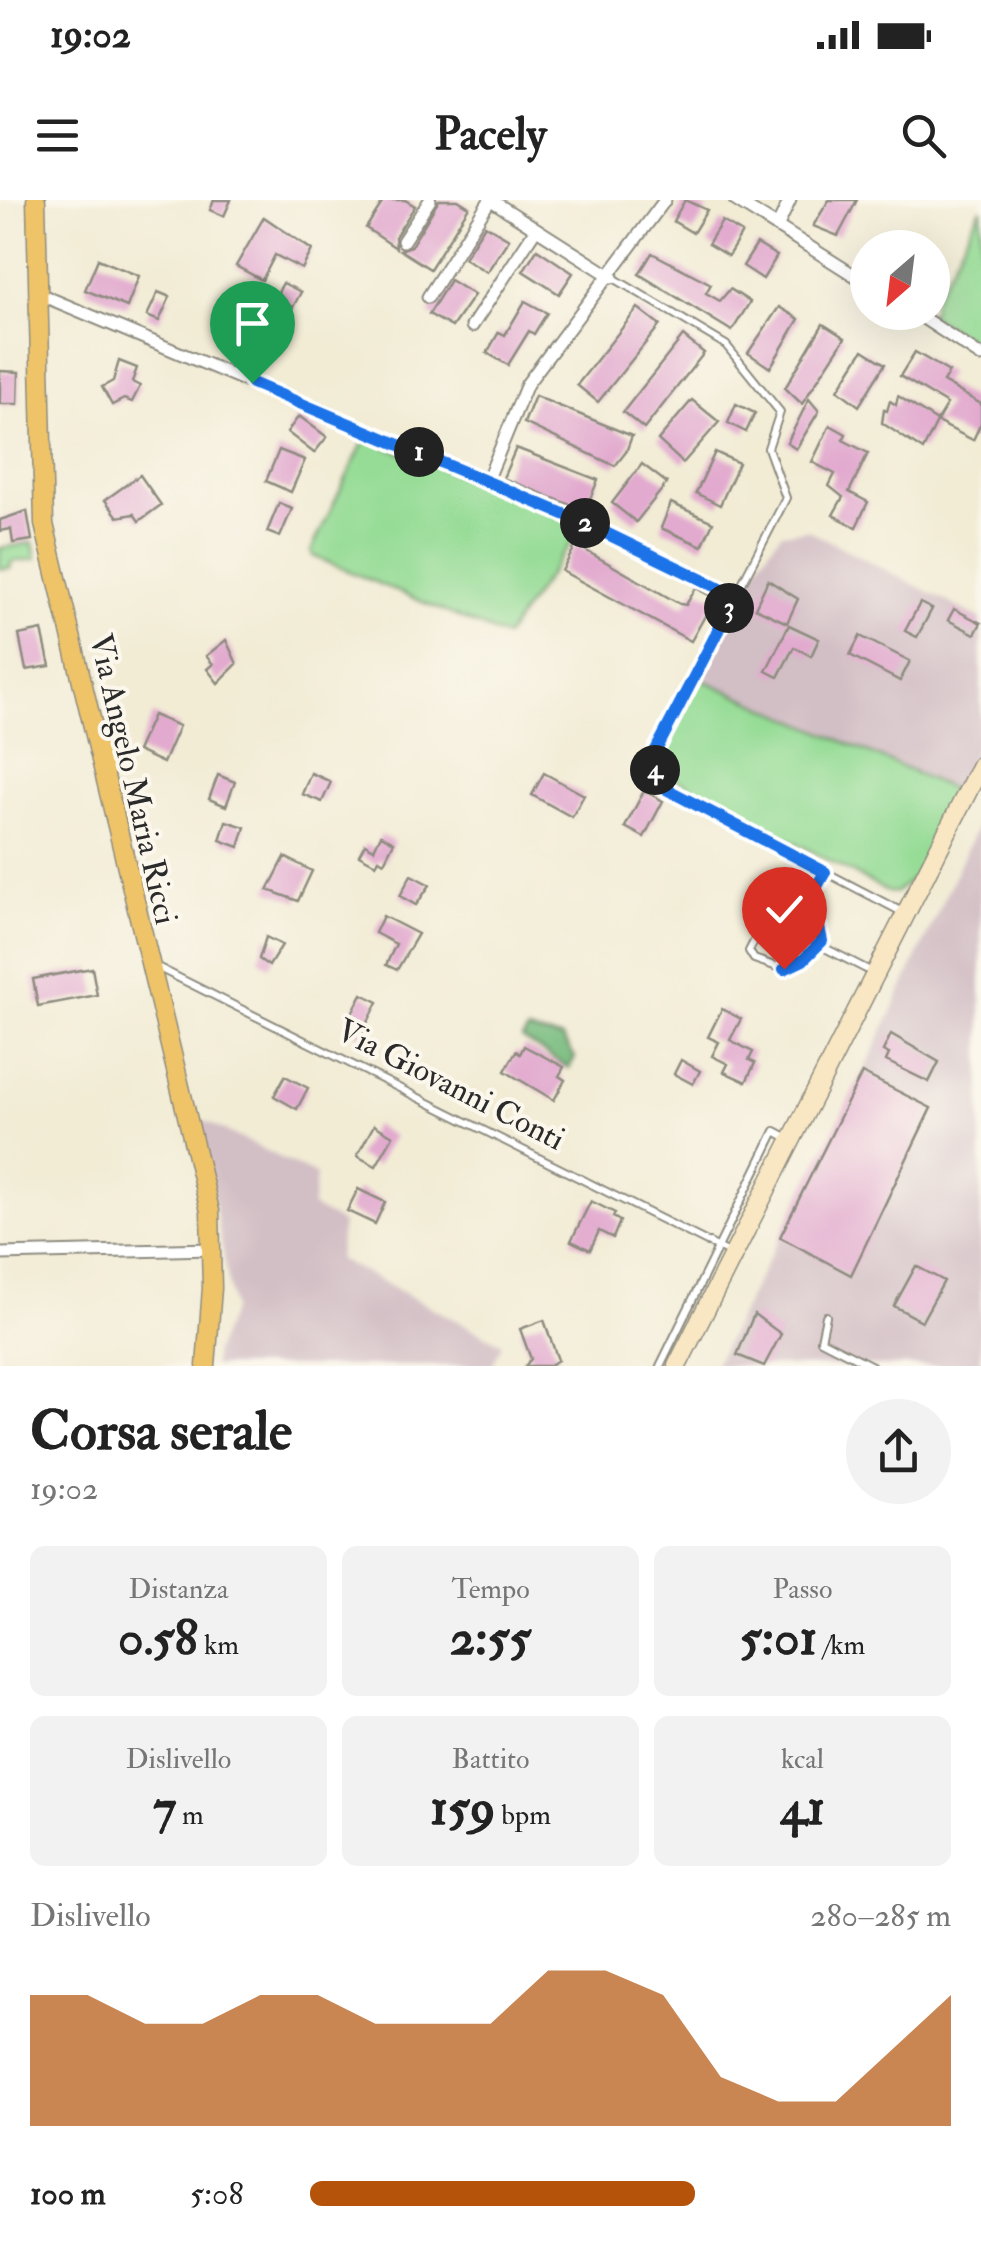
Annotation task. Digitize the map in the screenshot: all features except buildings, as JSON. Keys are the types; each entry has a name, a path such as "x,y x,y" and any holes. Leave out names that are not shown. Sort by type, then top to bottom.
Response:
{"main road":[{"name":"Via Angelo Maria Ricci","path":"36,200 44,524 146,962 201,1163 213,1249 206,1366"},
{"path":"677,1366 725,1251 791,1140 981,765"}],"street":[{"path":"402,241 430,200"},
{"path":"428,297 491,200 612,276"},
{"path":"487,481 527,384 666,200"},
{"path":"735,200 850,273"},
{"path":"777,226 790,200"},
{"path":"472,326 536,228"},
{"path":"39,294 487,481 736,596"},
{"path":"941,330 981,356"},
{"path":"0,1254 213,1249"}],"lane":[{"path":"612,276 726,346 780,412 768,448 786,498 654,754 658,780 905,914"},
{"path":"819,945 812,895 825,872"},
{"path":"812,895 797,886 782,887 750,951 764,966 784,969 819,945"},
{"path":"819,945 874,973"},
{"name":"Via Giovanni Conti","path":"146,962 725,1251"},
{"path":"660,1366 725,1251"},
{"path":"826,1316 821,1340 872,1366"}],"shaded area":[{"path":"808,530 981,619 981,737 956,791 694,676 735,596 781,533"},
{"path":"981,818 981,1366 714,1366 870,1059"},
{"path":"199,1118 316,1175 312,1207 342,1223 338,1259 502,1344 492,1366 214,1366 214,1354 233,1308"}],"green space":[{"path":"981,208 981,346 950,327 950,268"},
{"path":"365,439 585,523 505,637 313,556 311,551"},
{"path":"33,543 36,559 11,562 11,568 0,569 0,548"},
{"path":"694,676 956,791 915,877 895,893 888,892 669,775 661,746"},
{"path":"528,1031 562,1038 575,1057 569,1068 522,1039"}],"route":[{"path":"252,383 585,523 736,596 654,754 654,767 658,780 668,790 825,872 812,895 822,941 817,950 784,969"}]}
